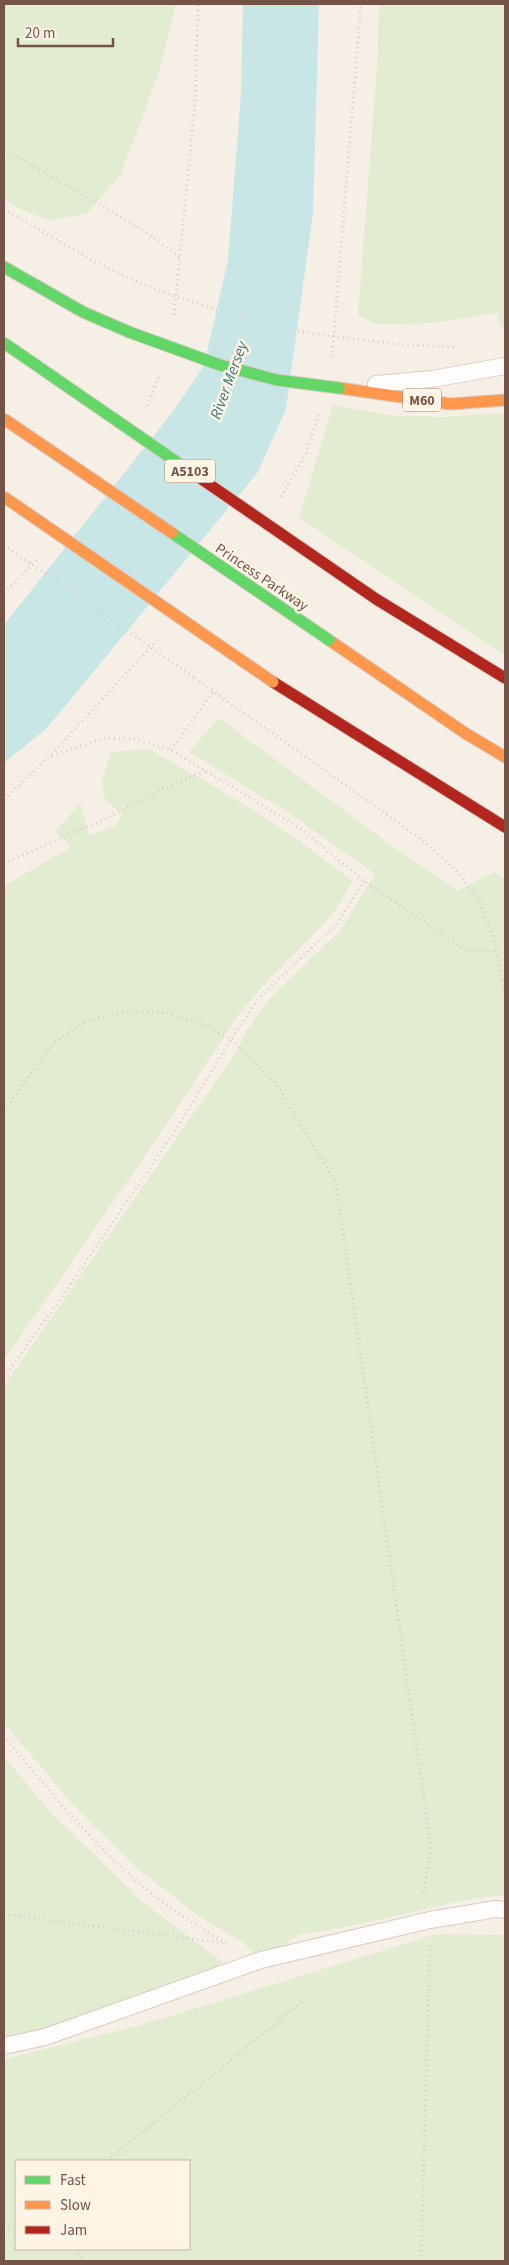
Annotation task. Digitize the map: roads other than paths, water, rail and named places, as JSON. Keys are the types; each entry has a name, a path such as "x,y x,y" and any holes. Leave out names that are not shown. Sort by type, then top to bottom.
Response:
{"highway":[{"path":"4,267 83,312 129,332 220,365 277,380 339,388"},
{"name":"A5103","path":"4,344 376,599 505,678"},
{"name":"M60","path":"339,388 450,404 505,400"},
{"name":"Princess Parkway","path":"4,419 465,733 505,757"},
{"path":"4,496 273,682 505,827"}],"lane":[{"path":"339,388 432,379 505,366"},
{"path":"4,2046 45,2037 261,1960 425,1922 505,1910"}],"water":[{"name":"River Mersey","path":"243,4 319,4 313,213 286,409 258,472 47,728 4,763 4,625 171,414 204,366 228,260 241,94"}]}
